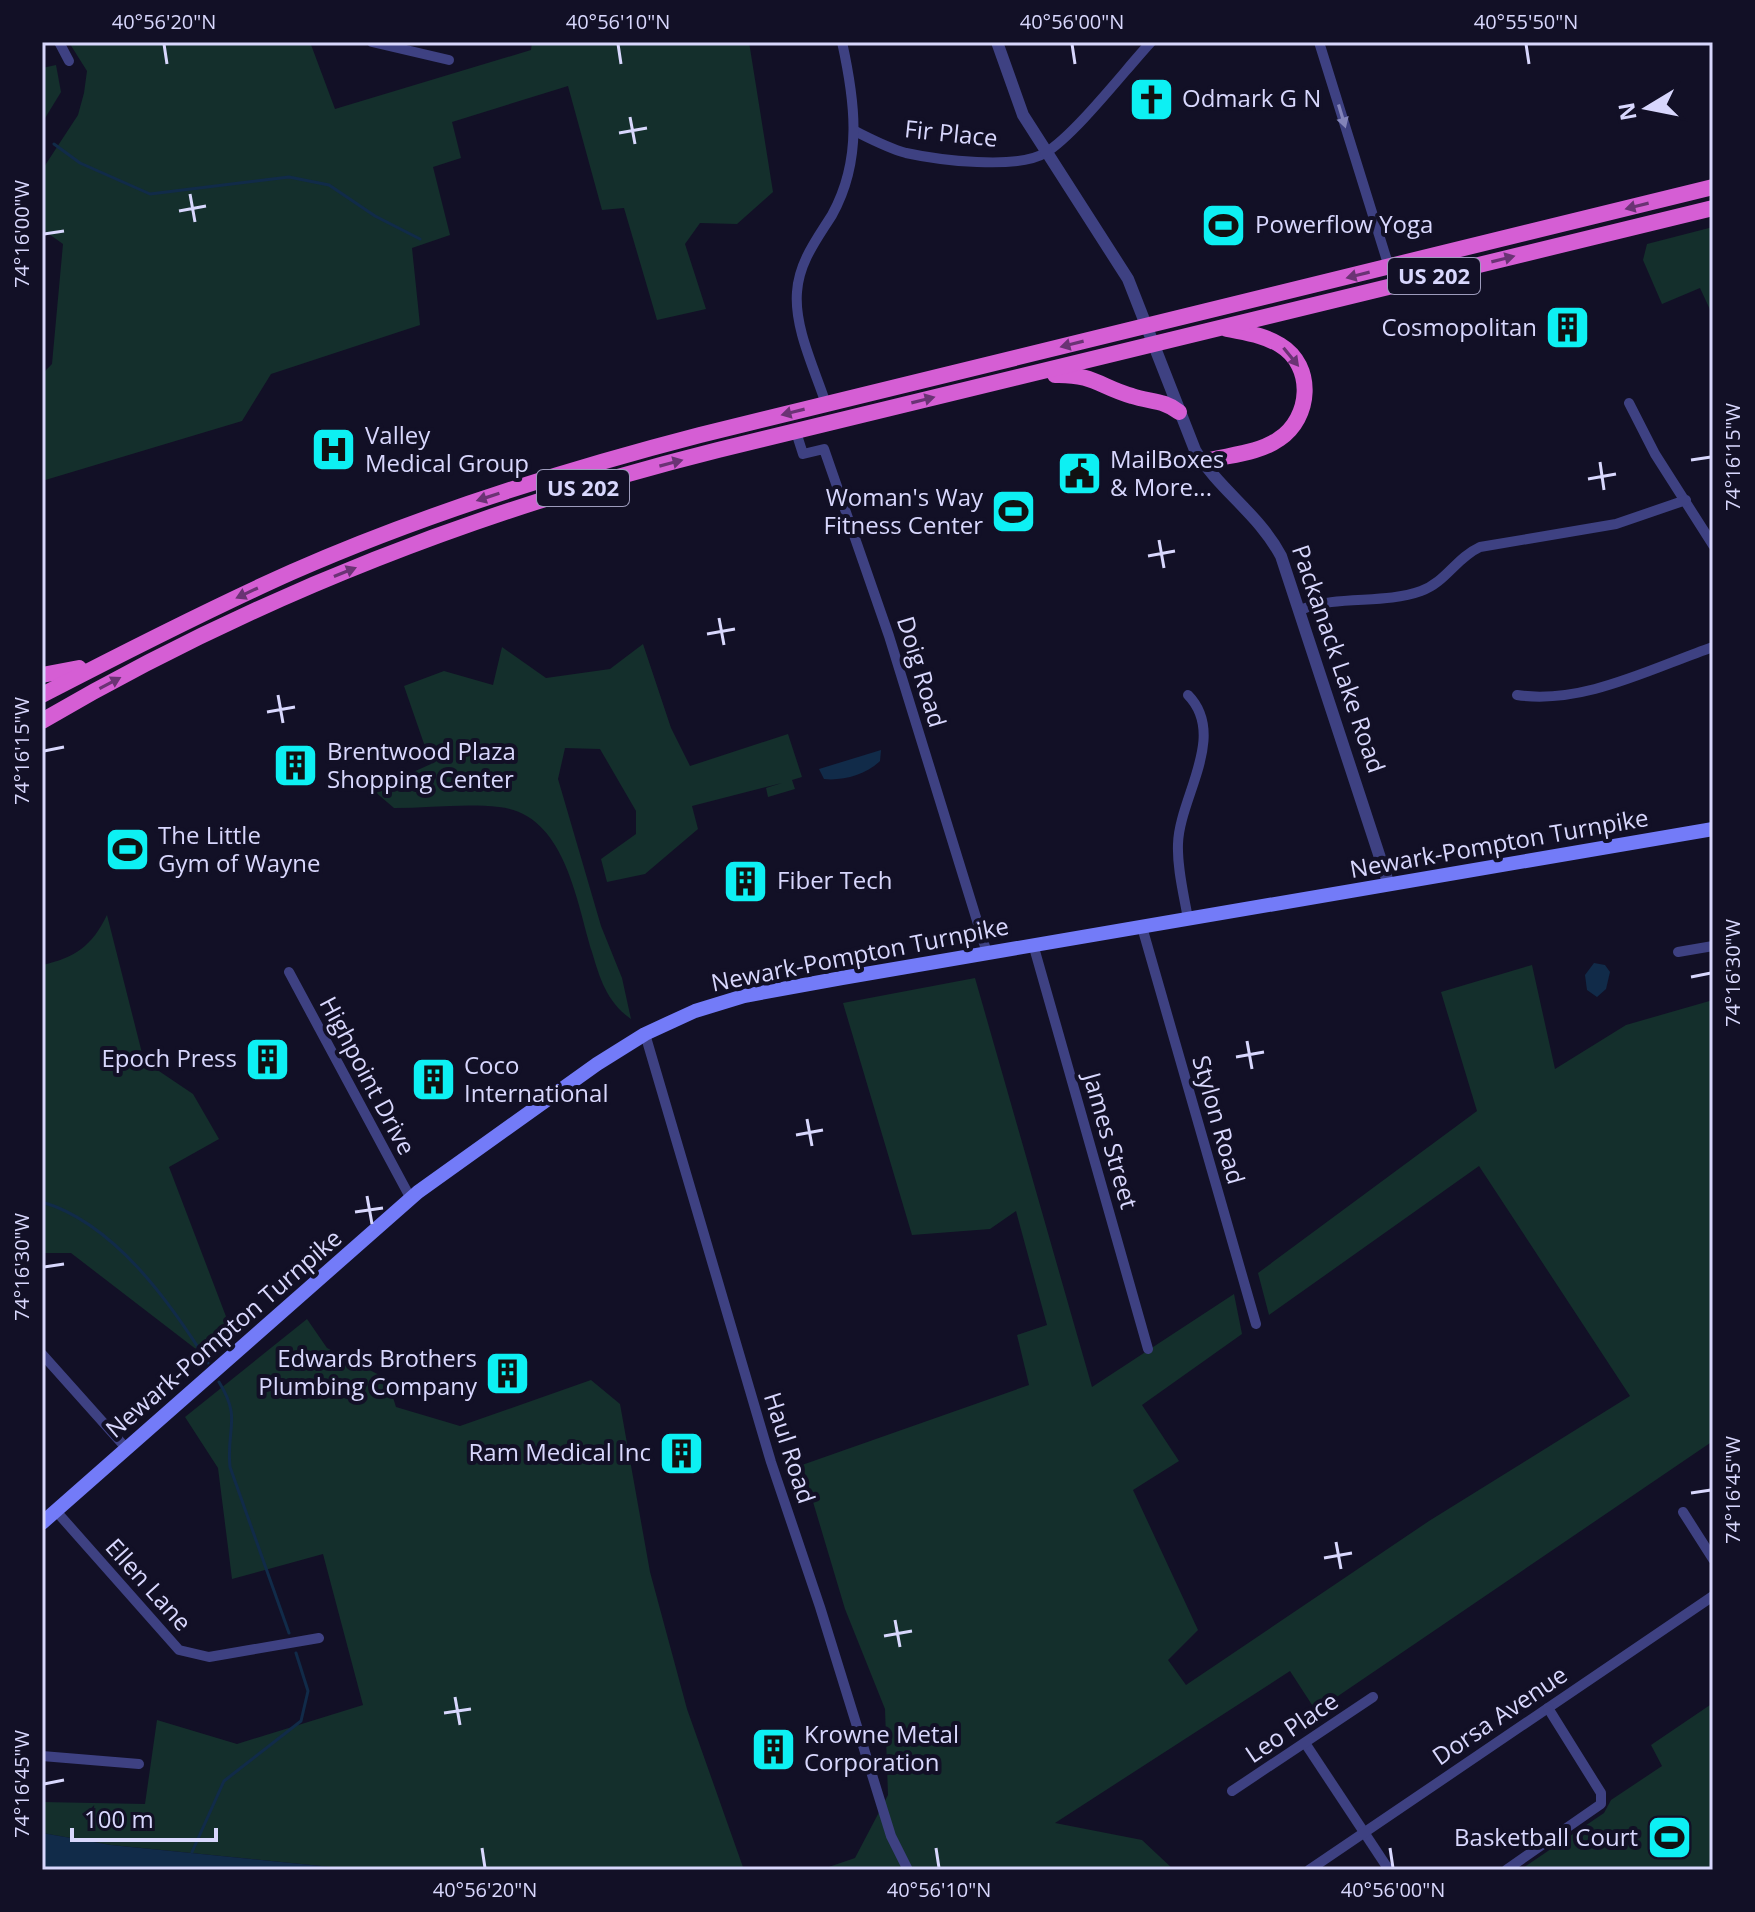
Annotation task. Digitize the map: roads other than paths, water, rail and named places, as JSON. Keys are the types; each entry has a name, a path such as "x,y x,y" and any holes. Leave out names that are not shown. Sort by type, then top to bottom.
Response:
{"highway":[{"name":"US 202","path":"43,694 295,571 459,507 641,450 1713,187"},
{"name":"US 202","path":"42,721 237,619 434,537 635,472 1713,208"},
{"path":"1202,462 1275,442 1294,426 1304,403 1303,377 1285,348 1262,336 1222,328"},
{"path":"1025,375 1069,375 1100,380 1129,396 1163,402 1179,412"},
{"path":"42,675 100,664"}],"main road":[{"name":"Newark-Pompton Turnpike","path":"42,1523 411,1199 488,1140 645,1034 695,1011 744,996 1033,944 1713,829"}],"street":[{"path":"59,42 69,61"},
{"path":"372,42 449,60"},
{"path":"826,404 799,318 797,292 804,263 847,180 855,131 854,103 842,42"},
{"name":"Packanack Lake Road","path":"997,42 1023,115 1115,254 1148,325 1179,412 1202,462 1267,530 1281,556 1389,885"},
{"path":"1046,153 1151,42"},
{"path":"1319,42 1389,267"},
{"name":"Fir Place","path":"855,131 897,150 932,156 997,161 1030,159 1046,153"},
{"path":"1629,403 1655,454 1713,545"},
{"name":"Doig Road","path":"796,432 803,454 824,449 867,582 881,613 987,953"},
{"path":"1300,610 1325,602 1418,592 1441,581 1460,559 1480,547 1616,524 1686,500"},
{"path":"1517,695 1549,697 1583,692 1713,647"},
{"path":"1188,695 1201,716 1203,742 1177,843 1188,919"},
{"name":"Stylon Road","path":"1142,927 1256,1324"},
{"name":"James Street","path":"1033,944 1148,1349"},
{"path":"1678,952 1713,946"},
{"name":"Highpoint Drive","path":"289,972 411,1199"},
{"name":"Haul Road","path":"645,1034 767,1448 891,1836 908,1870"},
{"path":"42,1354 126,1448"},
{"name":"Ellen Lane","path":"56,1511 179,1650 209,1657 319,1638"},
{"path":"1683,1512 1713,1559"},
{"name":"Dorsa Avenue","path":"1309,1870 1713,1596"},
{"name":"Leo Place","path":"1232,1791 1373,1697"},
{"path":"1506,1870 1598,1809 1602,1798 1548,1708"},
{"path":"1305,1743 1389,1870"},
{"path":"42,1756 139,1764"}],"water":[{"path":"881,750 880,761 854,776 824,779 819,769"},
{"path":"1594,963 1605,965 1610,972 1606,989 1597,997 1587,990 1585,975"},
{"path":"42,1833 111,1845 360,1870 42,1870"}],"waterway":[{"path":"54,144 80,163 150,194 289,177 329,185 375,216 420,239"},
{"path":"42,1202 68,1212 116,1246 158,1291 208,1363"},
{"path":"219,1382 232,1415 230,1467 289,1633"},
{"path":"192,1852 224,1781 301,1721 308,1691 296,1653"}],"place":[{"name":"Odmark G N","path":"1151,99"},
{"name":"Powerflow Yoga","path":"1224,225"},
{"name":"Cosmopolitan","path":"1568,328"},
{"name":"Valley Medical Group","path":"334,450"},
{"name":"MailBoxes & More...","path":"1079,474"},
{"name":"Woman's Way Fitness Center","path":"1014,512"},
{"name":"Brentwood Plaza Shopping Center","path":"296,766"},
{"name":"The Little Gym of Wayne","path":"127,850"},
{"name":"Fiber Tech","path":"746,881"},
{"name":"Epoch Press","path":"268,1059"},
{"name":"Coco International","path":"433,1080"},
{"name":"Edwards Brothers Plumbing Company","path":"508,1373"},
{"name":"Ram Medical Inc","path":"682,1453"},
{"name":"Krowne Metal Corporation","path":"773,1749"},
{"name":"Basketball Court","path":"1669,1838"}]}
